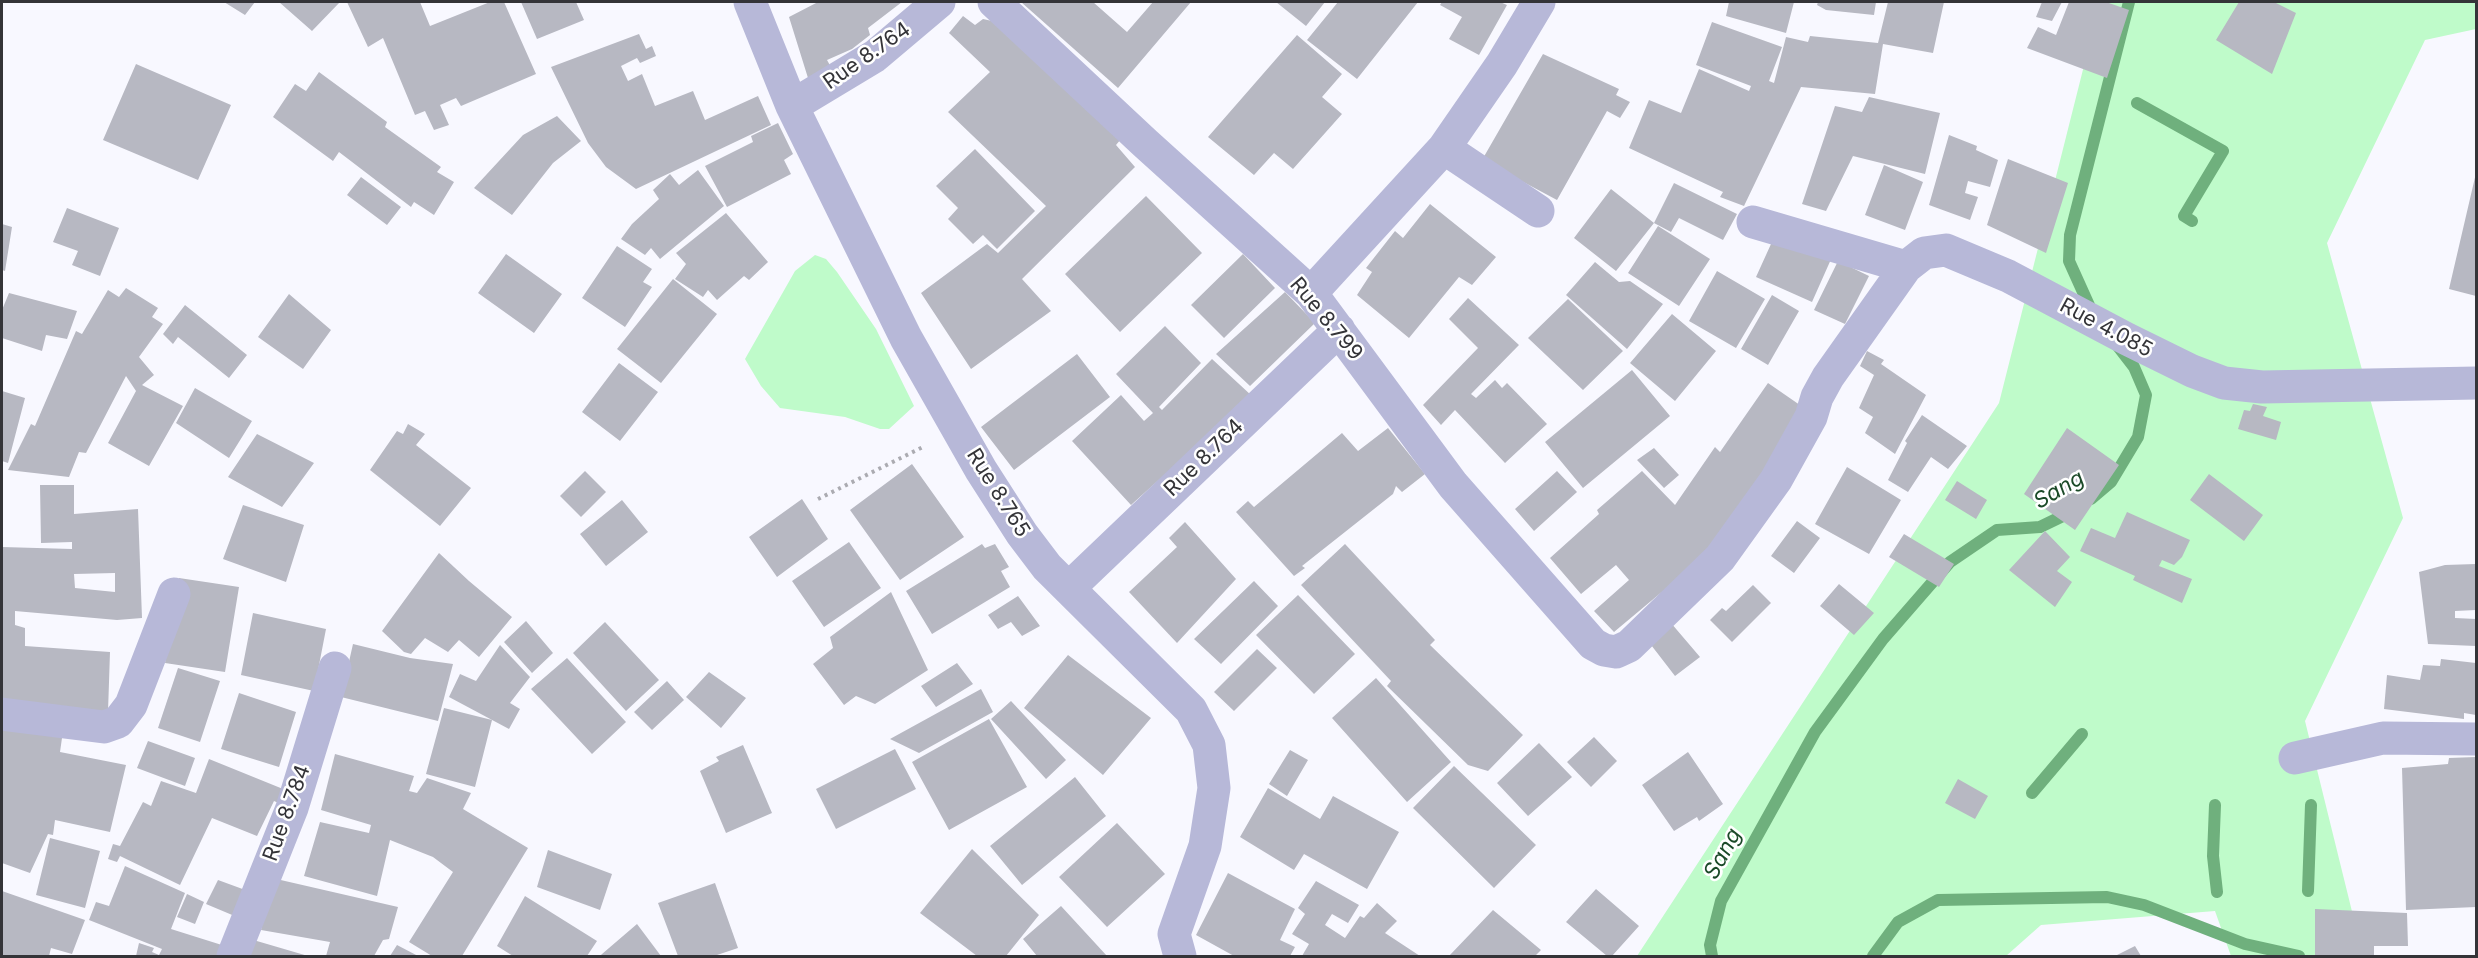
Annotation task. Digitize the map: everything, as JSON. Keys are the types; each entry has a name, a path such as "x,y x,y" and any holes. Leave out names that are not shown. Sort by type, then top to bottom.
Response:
{"street":[{"name":"Rue 8.765","path":"750,2 792,106 906,338 1022,534 1047,567 1070,587 1191,710 1209,745 1214,788 1205,846 1174,934 1180,957"},
{"name":"Rue 8.764","path":"792,106 875,56 939,2"},
{"name":"Rue 8.799","path":"994,2 1311,293 1453,485 1579,629 1593,644 1604,650 1616,652 1629,646 1720,558 1776,480 1811,417 1817,397 1828,377 1906,267"},
{"path":"1311,293 1444,148 1502,64 1539,2"},
{"path":"1444,148 1538,211"},
{"path":"1753,222 1906,267"},
{"name":"Rue 4.085","path":"1906,267 1924,253 1946,250 2008,276 2192,371 2224,383 2262,387 2476,383"},
{"name":"Rue 8.764","path":"1070,587 1339,330"},
{"path":"2,714 104,727 118,722 131,705 174,594"},
{"name":"Rue 8.784","path":"233,957 292,808 335,668"},
{"path":"2295,758 2383,738 2476,739"}],"path":[{"path":"818,499 958,429"}],"green space":[{"path":"2100,2 2476,2 2476,29 2425,40 2327,243 2403,518 2305,721 2363,956 2231,956 2215,911 2041,925 2006,956 1637,956 1999,403"},
{"path":"815,255 826,259 837,272 876,329 914,406 889,429 880,429 845,417 780,408 761,386 745,359 795,271"}],"building":[{"path":"224,2 255,2 245,15"},
{"path":"279,2 340,2 312,31"},
{"path":"347,2 420,2 430,26 490,2 504,2 536,74 461,106 456,98 440,105 449,125 434,130 425,111 415,115 383,38 368,47"},
{"path":"521,2 576,2 584,20 537,39"},
{"path":"818,2 902,2 868,28 870,35 852,49 827,60 832,69 808,78 789,17"},
{"path":"1021,2 1093,2 1127,32 1153,2 1191,2 1118,88"},
{"path":"1276,2 1325,2 1306,26"},
{"path":"1338,2 1418,2 1357,79 1307,40"},
{"path":"1442,2 1500,2 1507,5 1479,55 1449,39 1462,17 1440,5"},
{"path":"1729,2 1794,2 1786,33 1726,16"},
{"path":"1818,2 1876,2 1874,15 1826,10 1817,5"},
{"path":"1888,2 1944,2 1933,53 1883,44 1875,94 1801,87 1744,206 1720,197 1723,192 1629,148 1649,100 1681,113 1699,69 1749,91 1751,86 1696,65 1712,22 1782,47 1769,81 1774,83 1786,37 1808,42 1810,36 1878,43"},
{"path":"2042,2 2062,2 2052,21 2036,17"},
{"path":"2069,2 2106,2 2129,10 2107,78 2027,48 2038,27 2056,35"},
{"path":"2239,2 2274,2 2296,13 2272,74 2216,40"},
{"path":"963,16 975,25 983,19 992,21 1121,139 1116,145 1135,167 1022,279 1051,311 971,369 921,293 987,244 998,253 1046,206 948,112 990,72 949,33"},
{"path":"639,34 646,49 652,46 656,56 640,63 637,58 621,66 628,81 642,74 655,106 693,91 705,120 758,96 771,125 636,189 606,167 588,143 551,67"},
{"path":"1297,35 1342,74 1322,97 1342,114 1293,169 1274,153 1254,175 1208,137"},
{"path":"1543,54 1619,89 1616,95 1630,102 1620,118 1607,111 1557,200 1482,160"},
{"path":"136,64 231,105 198,180 103,140"},
{"path":"319,72 387,122 385,127 441,167 437,172 454,182 434,215 414,202 411,207 339,152 333,161 273,117 295,84 306,91"},
{"path":"1869,97 1940,113 1925,174 1853,156 1826,211 1802,204 1835,106 1862,112"},
{"path":"557,116 581,141 553,163 512,215 474,188 523,135"},
{"path":"778,123 793,154 784,160 791,174 727,207 705,166 753,142 751,136"},
{"path":"1949,135 1977,146 1976,150 1998,160 1990,187 1968,181 1965,193 1978,197 1970,220 1929,205"},
{"path":"975,149 1035,211 997,249 983,235 973,244 948,219 958,208 936,186"},
{"path":"2008,159 2068,183 2046,253 1987,225"},
{"path":"1884,165 1923,182 1905,230 1865,215"},
{"path":"698,170 724,206 660,259 651,248 645,255 621,239 632,224 659,199 653,190 670,174 679,185"},
{"path":"2476,173 2476,296 2449,289"},
{"path":"361,177 401,207 387,225 347,195"},
{"path":"1674,183 1737,214 1723,240 1679,218 1671,232 1654,223"},
{"path":"1611,189 1654,223 1616,271 1574,238"},
{"path":"1146,196 1202,253 1120,332 1065,274"},
{"path":"1430,204 1496,257 1472,285 1459,277 1409,338 1357,295 1372,272 1366,268 1395,231 1403,238"},
{"path":"67,208 119,228 100,276 72,265 78,251 53,242"},
{"path":"726,213 768,262 749,280 744,276 717,300 708,290 703,297 675,279 686,264 676,253"},
{"path":"2,224 12,227 5,271 2,270"},
{"path":"1658,226 1710,259 1679,306 1628,273"},
{"path":"1776,233 1832,257 1812,302 1756,277"},
{"path":"617,246 652,269 643,282 652,287 625,327 582,298"},
{"path":"506,254 562,294 534,333 478,293"},
{"path":"1243,254 1275,288 1224,338 1191,305"},
{"path":"1838,261 1869,276 1845,324 1814,310"},
{"path":"1595,262 1619,282 1630,281 1663,304 1627,349 1566,295"},
{"path":"1717,271 1765,299 1736,348 1689,321"},
{"path":"673,279 717,314 661,383 617,349"},
{"path":"126,288 158,308 152,317 163,324 139,357 154,375 142,385 183,406 149,466 108,443 136,391 126,376 86,453 79,452 69,477 8,470 31,424 35,426 76,331 82,334 108,290 119,297"},
{"path":"1285,292 1315,323 1250,386 1216,354"},
{"path":"9,293 77,311 67,339 46,335 42,351 2,338 2,310"},
{"path":"289,294 331,330 303,369 258,337"},
{"path":"1772,295 1799,311 1768,365 1741,349"},
{"path":"1468,298 1519,345 1471,394 1476,398 1495,380 1502,388 1507,383 1547,424 1505,463 1455,410 1441,425 1423,405 1478,348 1449,319"},
{"path":"1568,299 1623,351 1583,390 1528,338"},
{"path":"185,305 247,355 229,378 178,337 173,344 163,334"},
{"path":"1672,314 1716,351 1675,401 1630,363"},
{"path":"1165,326 1201,363 1159,407 1162,410 1212,359 1252,396 1131,505 1072,441 1121,395 1144,421 1153,413 1116,374"},
{"path":"1867,351 1884,360 1881,364 1926,395 1895,454 1865,433 1873,417 1859,408 1874,375 1860,366"},
{"path":"1077,354 1110,397 1014,470 981,427"},
{"path":"619,363 658,392 620,441 582,412"},
{"path":"1632,370 1670,416 1583,488 1545,442"},
{"path":"1768,383 1810,412 1718,545 1614,632 1594,611 1629,580 1616,565 1581,594 1550,558 1599,514 1597,510 1642,471 1675,505 1715,447 1720,452"},
{"path":"195,388 252,421 229,458 176,423"},
{"path":"2,391 25,398 8,463 2,461"},
{"path":"2253,404 2267,407 2263,416 2281,422 2276,440 2238,429 2244,410 2250,411"},
{"path":"1922,415 1967,446 1948,469 1931,457 1908,492 1888,480 1907,443 1905,441"},
{"path":"408,424 425,434 416,445 471,488 440,526 370,470 397,431 403,434"},
{"path":"1388,428 1425,474 1402,492 1396,486 1393,494 1302,566 1305,568 1294,576 1236,512 1248,501 1254,507 1342,433 1358,451"},
{"path":"2067,428 2119,465 2075,530 2024,494"},
{"path":"257,434 314,463 282,507 228,477"},
{"path":"1654,448 1679,475 1664,488 1637,460"},
{"path":"912,464 964,537 900,580 850,510"},
{"path":"1847,467 1901,500 1869,554 1815,524"},
{"path":"585,471 606,492 581,517 560,496"},
{"path":"1557,471 1577,492 1534,531 1515,509"},
{"path":"2209,474 2263,515 2244,541 2190,500"},
{"path":"1957,481 1987,500 1976,519 1945,500"},
{"path":"40,485 74,485 74,514 138,509 142,618 117,620 15,611 15,625 25,628 25,646 110,652 108,712 2,703 2,547 72,549 72,542 41,543","holes":["115,573 115,592 75,588 74,574"]},
{"path":"802,499 828,539 777,577 749,537"},
{"path":"622,500 648,532 606,566 580,534"},
{"path":"243,505 304,525 286,582 223,559"},
{"path":"2127,512 2190,540 2182,557 2174,565 2162,560 2159,566 2192,579 2182,603 2133,580 2135,576 2080,551 2091,528 2115,538"},
{"path":"1797,521 1820,538 1794,573 1771,556"},
{"path":"1185,522 1236,579 1177,643 1129,592 1177,547 1169,538"},
{"path":"2045,531 2070,557 2057,571 2072,582 2055,607 2009,570"},
{"path":"1904,534 1954,564 1939,587 1889,557"},
{"path":"849,542 881,588 824,627 792,581"},
{"path":"982,544 985,548 995,544 1009,567 1001,571 1010,587 932,634 906,591"},
{"path":"1345,544 1435,640 1430,645 1523,735 1488,771 1468,765 1387,686 1391,681 1301,585"},
{"path":"439,553 512,617 479,657 459,640 448,652 425,638 411,654 404,652 382,631"},
{"path":"2476,564 2476,610 2455,611 2455,618 2476,619 2476,646 2428,644 2419,572 2445,565"},
{"path":"179,578 239,587 225,672 165,663"},
{"path":"1254,581 1278,606 1221,664 1194,639"},
{"path":"1839,584 1874,613 1854,635 1820,606"},
{"path":"1753,585 1771,603 1732,642 1710,620 1722,608 1726,611"},
{"path":"891,592 928,670 875,704 856,696 844,705 813,664 833,648 830,637"},
{"path":"1298,595 1355,654 1314,694 1256,635"},
{"path":"1018,596 1040,626 1022,636 1011,622 998,629 988,615"},
{"path":"253,613 326,629 314,691 241,675"},
{"path":"526,621 553,653 532,673 504,642"},
{"path":"605,622 659,680 626,711 573,653"},
{"path":"1671,623 1700,657 1675,676 1648,641"},
{"path":"353,644 410,658 453,664 438,721 341,697"},
{"path":"500,645 530,677 510,703 520,709 509,729 449,697 460,674 476,681"},
{"path":"1257,649 1277,668 1234,711 1214,692"},
{"path":"1068,655 1151,718 1103,775 1024,708"},
{"path":"567,658 626,722 592,754 531,689"},
{"path":"2441,659 2476,663 2476,715 2464,713 2464,719 2384,709 2387,675 2420,680 2423,665 2440,666"},
{"path":"957,663 973,684 936,707 921,686"},
{"path":"178,668 220,681 200,742 158,728"},
{"path":"709,672 746,698 721,728 686,697"},
{"path":"1376,678 1451,762 1407,802 1332,718"},
{"path":"667,681 684,700 652,730 634,712"},
{"path":"981,689 993,712 919,753 890,739"},
{"path":"239,693 296,712 279,767 221,749"},
{"path":"1011,701 1066,760 1046,779 991,719"},
{"path":"444,708 492,720 475,787 426,774"},
{"path":"989,719 1027,787 949,830 912,762"},
{"path":"2,722 63,731 60,752 126,765 110,832 55,820 53,835 48,834 30,873 2,863"},
{"path":"1594,737 1617,761 1591,787 1567,762"},
{"path":"148,741 195,758 185,786 137,768"},
{"path":"1539,743 1572,777 1528,816 1497,783"},
{"path":"743,745 772,813 726,833 700,771 719,761 716,757"},
{"path":"895,749 916,789 836,829 816,789"},
{"path":"1290,750 1308,760 1287,796 1269,784"},
{"path":"1688,752 1723,804 1699,821 1697,817 1674,831 1642,785"},
{"path":"335,754 414,776 409,791 417,793 427,778 471,793 463,809 528,848 462,956 432,956 409,942 453,872 433,857 390,840 377,896 304,876 320,822 369,833 371,825 321,810"},
{"path":"2476,757 2476,907 2406,910 2402,768 2448,764 2449,758"},
{"path":"209,759 288,791 283,805 274,801 257,836 212,818 180,885 120,856 117,862 108,859 113,844 120,846 143,802 151,806 161,781 196,793"},
{"path":"1454,766 1536,845 1494,888 1413,808"},
{"path":"1075,777 1106,816 1022,885 990,846"},
{"path":"1958,779 1988,796 1975,819 1945,803"},
{"path":"1268,788 1320,819 1333,796 1399,832 1367,889 1304,854 1294,870 1240,837"},
{"path":"1117,823 1165,874 1107,927 1059,877"},
{"path":"50,838 100,851 85,908 36,895"},
{"path":"972,849 1039,915 1006,956 977,956 920,913"},
{"path":"548,850 612,874 600,910 537,887"},
{"path":"125,866 185,893 171,929 225,946 221,956 136,956 139,943 154,948 152,952 159,955 162,949 89,920 96,902 109,906"},
{"path":"1228,873 1295,909 1280,940 1295,947 1290,956 1234,956 1196,935"},
{"path":"272,878 398,907 389,939 383,940 374,956 326,956 330,942 261,930"},
{"path":"218,880 248,891 237,917 206,904"},
{"path":"1316,881 1359,905 1348,923 1332,914 1325,925 1345,938 1360,916 1364,918 1377,903 1397,921 1385,933 1420,956 1302,956 1309,944 1292,934 1305,914 1298,908"},
{"path":"715,883 738,948 714,956 678,956 658,903"},
{"path":"1596,889 1639,926 1612,956 1607,956 1566,922"},
{"path":"2,891 85,920 72,954 51,948 49,956 2,956"},
{"path":"187,894 204,902 195,924 177,917"},
{"path":"525,896 597,941 587,956 513,956 497,946"},
{"path":"1061,906 1107,956 1037,956 1023,939"},
{"path":"2315,909 2407,913 2408,946 2374,946 2374,956 2315,955"},
{"path":"1493,910 1541,950 1535,956 1449,956"},
{"path":"637,924 661,956 600,956 602,954"},
{"path":"250,939 308,956 245,956"},
{"path":"397,945 418,956 390,956"},
{"path":"2135,946 2141,956 2115,956"}],"waterway":[{"name":"Sang","path":"2092,312 2069,261 2070,235 2129,2"},
{"path":"2137,103 2223,151 2184,216 2192,221"},
{"name":"Sang","path":"2091,499 2111,482 2138,437 2146,395 2134,367 2117,345"},
{"name":"Sang","path":"1712,956 1710,945 1721,901 1815,732 1883,639 1950,562 1997,530 2040,527 2071,512"},
{"path":"2032,793 2082,734"},
{"path":"2215,805 2213,856 2217,892"},
{"path":"2308,891 2311,805"},
{"name":"Sang","path":"1873,956 1898,922 1938,900 2107,897 2144,905 2245,944 2299,956"}]}
